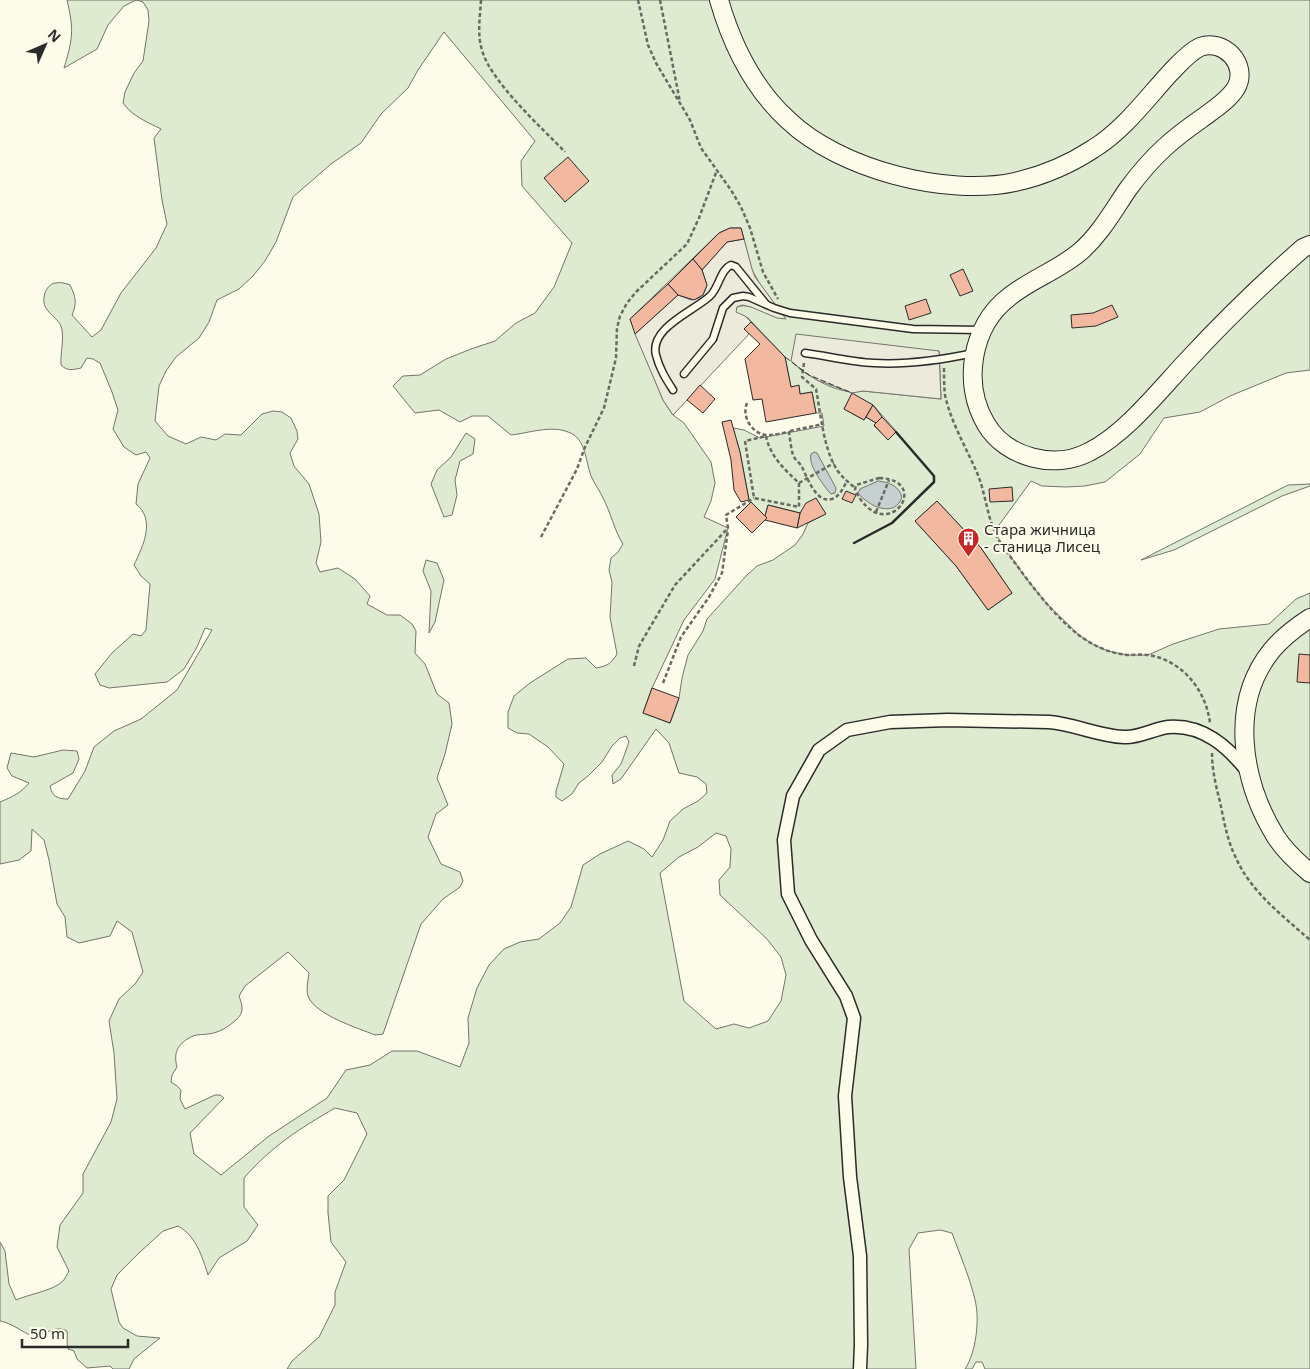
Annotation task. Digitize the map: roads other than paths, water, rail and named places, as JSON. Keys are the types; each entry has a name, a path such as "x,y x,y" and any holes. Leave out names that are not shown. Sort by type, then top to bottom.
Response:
{"main road":[{"path":"719,0 727,27 743,62 767,96 797,128 828,148 865,165 910,178 955,186 985,186 1015,182 1059,167 1091,151 1112,135 1174,68 1200,47 1218,46 1231,54 1236,61 1240,74 1235,89 1230,95 1151,161 1129,188 1103,228 1087,246 1064,264 1010,296 993,312 982,330 975,352 973,370 977,401 985,422 997,438 1025,455 1063,460 1078,458 1106,442 1143,408 1224,322 1268,279 1310,244"},
{"path":"1310,618 1282,639 1271,651 1257,676 1248,700 1244,725 1249,773 1265,817 1277,838 1293,859 1310,873"}],"street":[{"path":"860,1369 860,1256 850,1177 845,1096 854,1018 846,996 811,940 788,894 784,840 793,796 819,750 847,730 890,722 948,720 1049,722 1123,737 1135,736 1169,727 1180,728 1212,737 1234,755 1249,773"}],"lane":[{"path":"673,390 658,362 655,353 656,344 671,323 710,296 717,287 726,268 731,265 736,267 767,305"},
{"path":"684,374 712,339 723,308 728,301 737,296 743,296 790,313 913,329 982,330"},
{"path":"805,353 872,363 906,363 943,359 975,352"}],"place":[{"name":"Стара жичница - станица Лисец","path":"968,557"}]}
